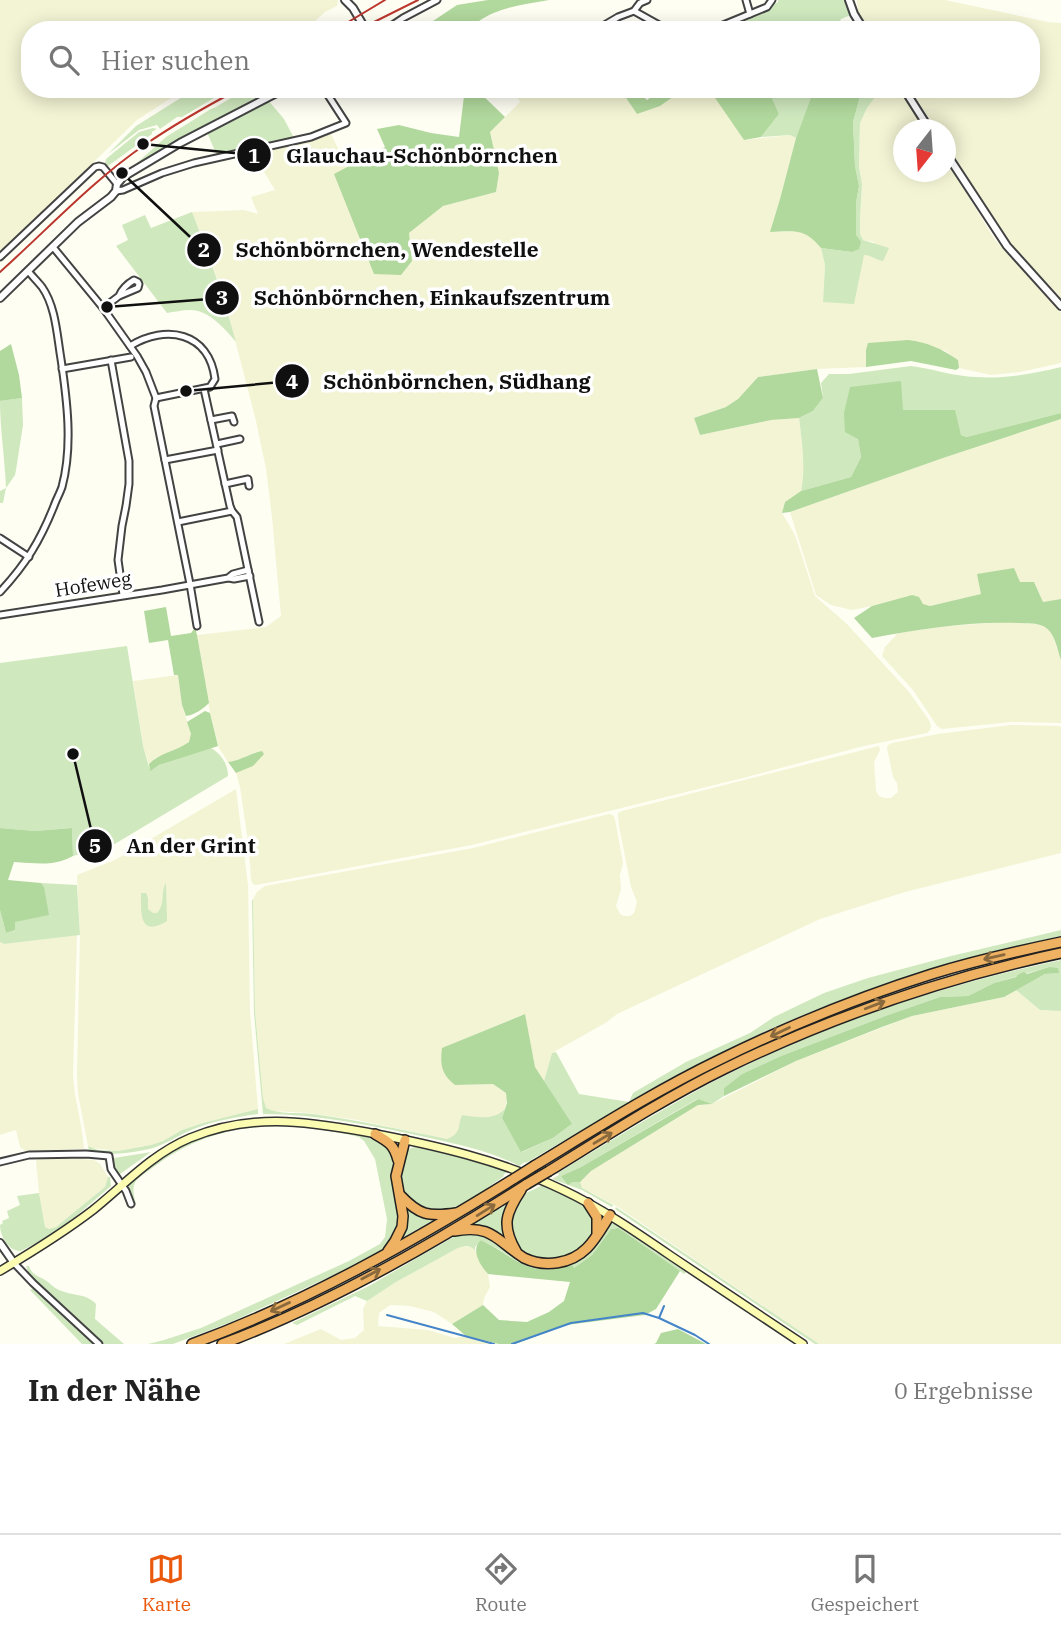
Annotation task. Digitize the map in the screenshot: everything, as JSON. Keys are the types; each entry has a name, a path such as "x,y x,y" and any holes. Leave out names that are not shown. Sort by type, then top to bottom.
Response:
{"highway":[{"path":"192,1344 246,1323 385,1255 718,1060 796,1024 884,990 980,960 1061,942"},
{"path":"222,1344 333,1294 449,1232 657,1105 722,1070 789,1039 882,1003 1015,963 1061,953"},
{"path":"375,1134 390,1143 396,1150 399,1162"},
{"path":"385,1255 402,1227 403,1216 396,1176 405,1140"},
{"path":"519,1255 509,1237 506,1219 511,1205 525,1186"},
{"path":"399,1194 425,1214 461,1212"},
{"path":"588,1203 597,1217 597,1234"},
{"path":"449,1232 478,1228 489,1232 530,1261 547,1264 564,1262 577,1256 587,1248 610,1215"}],"main road":[{"path":"0,1271 64,1233 121,1185 166,1151 188,1139 227,1126 261,1121 305,1122 460,1152 500,1164 563,1189 610,1215 803,1344"}],"street":[{"path":"345,0 361,21"},
{"path":"398,21 438,0"},
{"path":"610,21 634,11 640,3 647,0"},
{"path":"746,0 750,15"},
{"path":"734,21 767,7 772,0"},
{"path":"849,0 858,21"},
{"path":"634,11 651,21"},
{"path":"0,298 78,222 111,197 122,177 267,98"},
{"path":"0,257 95,167 103,167 116,187 123,190 194,163 311,137 346,123 330,98"},
{"path":"910,98 923,119"},
{"path":"956,168 1007,246 1061,306"},
{"path":"137,170 142,181"},
{"path":"53,247 130,346 146,372 156,398 154,406 197,626"},
{"path":"0,592 29,557 42,536 62,487 66,459 68,426 51,305 43,289 28,271"},
{"path":"103,308 119,296"},
{"path":"130,346 151,335 178,335 194,342 206,355 215,379 210,387 156,398"},
{"path":"62,369 131,357"},
{"path":"111,360 128,461 128,484 118,560 123,595"},
{"path":"204,389 225,484 232,511 237,517 259,622"},
{"path":"211,420 232,416 234,422"},
{"path":"165,460 240,439"},
{"path":"225,484 248,479 249,486"},
{"path":"178,522 232,511"},
{"path":"0,538 29,557"},
{"name":"Hofeweg","path":"0,615 234,579 249,573"},
{"path":"0,1162 29,1155 109,1156 111,1169 126,1191 131,1204"},
{"path":"0,1243 33,1283 99,1344"}],"green space":[{"path":"0,0 338,0 337,6 315,21 21,21 21,98 171,98 137,120 2,251"},
{"path":"488,0 549,0 495,12 479,21 433,21 457,5"},
{"path":"845,0 851,15 840,21 741,21 778,2"},
{"path":"857,0 945,0 1061,23 1061,298 1007,240 956,160 956,119 930,119 916,98 1040,98 1040,21 864,21 858,11"},
{"path":"181,98 214,98 160,129 157,125 139,130 108,154 136,126"},
{"path":"231,98 264,98 128,171 166,137"},
{"path":"464,98 485,98 505,117 490,132 499,173 496,192 443,206 409,233 412,261 401,275 374,274 334,174 385,147 377,129 399,125 459,137"},
{"path":"518,98 626,98 637,114 667,98 716,98 744,140 790,135 796,138 770,232 805,233 821,248 825,265 823,302 864,255 870,255 877,260 874,242 863,240 860,234 860,123 874,98 904,98 918,119 893,119 893,182 956,182 956,176 995,240 1061,313 1061,363 991,375 959,368 958,360 944,350 866,350 866,367 817,369 758,377 737,400 726,407 694,418 700,435 771,420 799,418 804,477 801,491 785,502 782,513 795,535 815,596 847,624 909,692 929,720 931,726 927,733 864,746 472,845 256,885 251,880 249,848 236,773 253,766 256,752 228,762 219,748 210,713 197,635 266,627 281,616 272,517 256,421 226,305 192,212 244,210 258,214 251,197 275,190 252,152 331,134 347,167 335,174 412,261 409,233 443,206 496,192 499,173 490,132 520,102"},
{"path":"626,98 671,98 660,106 637,114"},
{"path":"715,98 772,98 779,114 761,137 744,140"},
{"path":"772,98 811,98 796,138 790,135 761,137 779,114"},
{"path":"811,98 860,98 853,122 855,166 859,186 856,235 861,242 859,249 852,252 821,248 810,237 798,232 770,232 796,138"},
{"path":"860,98 874,98 860,123 860,234 863,240 889,248 883,261 864,255 854,304 823,302 825,265 821,248 852,252 856,235 859,186 855,166 853,122"},
{"path":"267,99 284,119 295,140 218,158 206,130"},
{"path":"157,129 152,134 108,166 105,163 106,159 139,132"},
{"path":"192,212 216,276 236,342 216,321 204,313 190,310 167,313 116,246 128,240 122,225 145,215 151,228"},
{"path":"908,340 928,344 946,353 958,360 959,368 956,370 911,361 866,367 868,343"},
{"path":"11,344 22,398 0,401 0,351"},
{"path":"911,366 977,377 1001,377 1061,367 1061,413 968,437 961,435 954,410 902,410 858,439 861,457 851,477 801,491 803,464 799,418 813,411 823,398 821,383 829,374"},
{"path":"817,369 823,398 813,411 799,418 771,420 700,435 694,418 726,407 738,399 758,377"},
{"path":"901,381 903,410 955,410 961,435 967,437 1061,413 1061,419 782,513 785,502 801,491 851,477 861,457 858,439 845,432 844,413 850,387"},
{"path":"22,398 23,425 16,470 6,488 0,401"},
{"path":"1061,419 1061,599 1043,602 1034,582 930,606 912,595 852,610 831,605 816,595 790,512"},
{"path":"6,488 3,503 0,503 0,491"},
{"path":"1014,568 1020,582 1034,582 1043,602 1061,599 1061,660 1051,633 1039,624 963,624 872,638 854,618 872,606 912,595 930,606 981,594 977,574"},
{"path":"166,607 171,636 191,633 195,628 197,635 209,703 186,716 178,675 174,675 168,640 149,643 144,611"},
{"path":"1002,622 1040,624 1052,634 1061,660 1061,723 1011,722 942,729 937,726 913,690 882,656 885,647 898,633"},
{"path":"127,646 143,746 150,770 209,747 223,759 228,776 113,845 73,856 72,828 35,831 0,828 0,663"},
{"path":"178,675 191,739 186,745 155,758 149,764 143,746 133,681"},
{"path":"205,711 210,713 218,746 159,765 150,771 149,764 153,760 189,742 191,734 187,722"},
{"path":"1011,725 1061,726 1061,853 905,892 820,919 617,1014 552,1053 544,1081 535,1067 524,1014 443,1048 455,1085 493,1084 506,1093 507,1098 505,1109 499,1116 482,1118 462,1115 455,1136 447,1139 357,1120 265,1108 255,1011 253,899 265,886 473,848 609,814 615,819 623,863 621,889 616,906 620,914 630,916 634,913 637,902 631,887 618,813 879,746 880,750 874,762 876,791 879,796 891,798 898,792 888,745 938,734"},
{"path":"262,751 264,754 253,766 236,773 228,762 253,753"},
{"path":"236,789 248,885 250,1012 258,1109 182,1130 151,1145 118,1151 92,1148 88,1146 77,1076 80,935 77,875 115,860"},
{"path":"0,828 35,831 72,828 73,856 51,863 14,862 8,880 41,883 49,915 15,922 15,930 6,933 0,910"},
{"path":"41,883 77,885 80,935 4,944 0,942 0,910 6,933 15,930 15,922 44,887"},
{"path":"166,883 167,921 151,927 146,925 142,915 141,893 146,893 148,909 157,913"},
{"path":"253,899 255,1011 266,1108 347,1119 447,1139 457,1132 462,1115 490,1117 505,1109 502,1118 522,1152 553,1138 571,1125 544,1081 552,1053 556,1052 579,1094 629,1102 633,1093 686,1062 750,1033 774,1017 824,993 951,956 1061,930 1061,936 912,976 803,1015 676,1077 519,1166 475,1149 389,1129 326,1118 263,1114 254,1013"},
{"path":"77,935 73,1076 84,1149 26,1151 20,1147 16,1130 0,1135 0,942 4,944"},
{"path":"1061,960 1061,1011 1040,1010 1016,990 1045,974 1058,973 1049,967 994,983 968,996 940,997 781,1056 742,1074 724,1088 724,1096 712,1104 697,1099 561,1176 572,1182 580,1182 582,1188 613,1205 612,1207 582,1190 552,1179 678,1101 790,1045 904,1002"},
{"path":"1049,967 1058,968 1059,973 1045,974 1004,997 912,1016 882,1027 796,1061 724,1096 724,1088 742,1074 781,1056 940,997 968,996 1024,972 1027,974"},
{"path":"1016,990 1040,1010 1061,1011 1061,1344 819,1344 618,1207 580,1185 591,1171 698,1105 712,1104 796,1061 912,1016 1004,997"},
{"path":"525,1014 535,1067 572,1124 553,1138 521,1152 502,1118 507,1103 506,1093 493,1084 455,1085 444,1073 441,1059 442,1048"},
{"path":"698,1099 712,1104 698,1105 591,1171 580,1182 568,1185 561,1176 581,1167"},
{"path":"258,1109 258,1114 206,1125 146,1150 103,1154 89,1150 88,1146 98,1150 118,1151 151,1145 182,1130"},
{"path":"286,1123 347,1131 384,1144 395,1157 392,1185 400,1210 400,1229 385,1248 351,1267 231,1322 173,1344 148,1344 201,1328 349,1261 380,1244 385,1237 387,1219 375,1159 359,1137 332,1131 279,1126 228,1132 203,1139 179,1151 139,1178 133,1189 134,1205 129,1191 130,1183 176,1148 217,1131"},
{"path":"414,1147 510,1170 464,1203 447,1212 434,1212 413,1206 404,1192 402,1170 406,1153"},
{"path":"151,1152 120,1174 116,1173 114,1158"},
{"path":"55,1157 94,1160 108,1177 105,1187 56,1227 49,1229 45,1227 36,1161"},
{"path":"108,1177 111,1186 49,1236 21,1251 13,1249 6,1242 0,1225 9,1218 7,1211 20,1205 17,1196 39,1193 45,1227 49,1229 56,1227 105,1187"},
{"path":"544,1184 579,1201 593,1214 595,1231 576,1252 561,1259 530,1257 517,1248 512,1239 511,1219 514,1207 524,1195"},
{"path":"402,1203 440,1218 399,1241"},
{"path":"508,1203 510,1244 471,1225 500,1209"},
{"path":"616,1207 819,1344 815,1344 615,1209"},
{"path":"615,1223 650,1245 655,1252 668,1257 697,1277 688,1271 684,1274 617,1228 611,1229 592,1255 574,1268 573,1265 557,1269 533,1268 524,1264 481,1240 475,1250 467,1246 458,1248 367,1301 355,1296 297,1325 292,1323 369,1286 457,1235 483,1232 525,1264 561,1266"},
{"path":"618,1228 680,1271 656,1309 645,1315 566,1325 515,1344 499,1344 466,1336 452,1324 483,1305 499,1320 527,1322 549,1312 564,1301 570,1282 488,1274 479,1262 476,1252 481,1240 533,1268 544,1270 573,1265 574,1268 592,1255 611,1229"},
{"path":"462,1246 475,1250 488,1274 490,1287 483,1305 452,1324 434,1312 410,1306 390,1305 379,1313 378,1326 428,1330 455,1338 466,1336 499,1344 284,1344 321,1329 341,1340 355,1338 364,1330 363,1309 367,1301"},
{"path":"26,1266 57,1289 92,1300 96,1304 95,1319 124,1344 104,1344 38,1284"},
{"path":"34,1288 95,1344 82,1344 30,1290"},
{"path":"678,1329 706,1344 654,1344 661,1333"}],"waterway":[{"path":"659,1318 664,1306"},
{"path":"512,1344 571,1323 643,1313 659,1318 709,1344"},
{"path":"387,1315 494,1344"}],"railway":[{"path":"350,21 385,0"},
{"path":"376,21 418,0"},
{"path":"0,272 126,158 180,122 223,98"}],"place":[{"name":"Glauchau-Schönbörnchen","path":"143,144"},
{"name":"Schönbörnchen, Wendestelle","path":"122,173"},
{"name":"Schönbörnchen, Einkaufszentrum","path":"107,307"},
{"name":"Schönbörnchen, Südhang","path":"186,391"},
{"name":"An der Grint","path":"73,754"}]}
